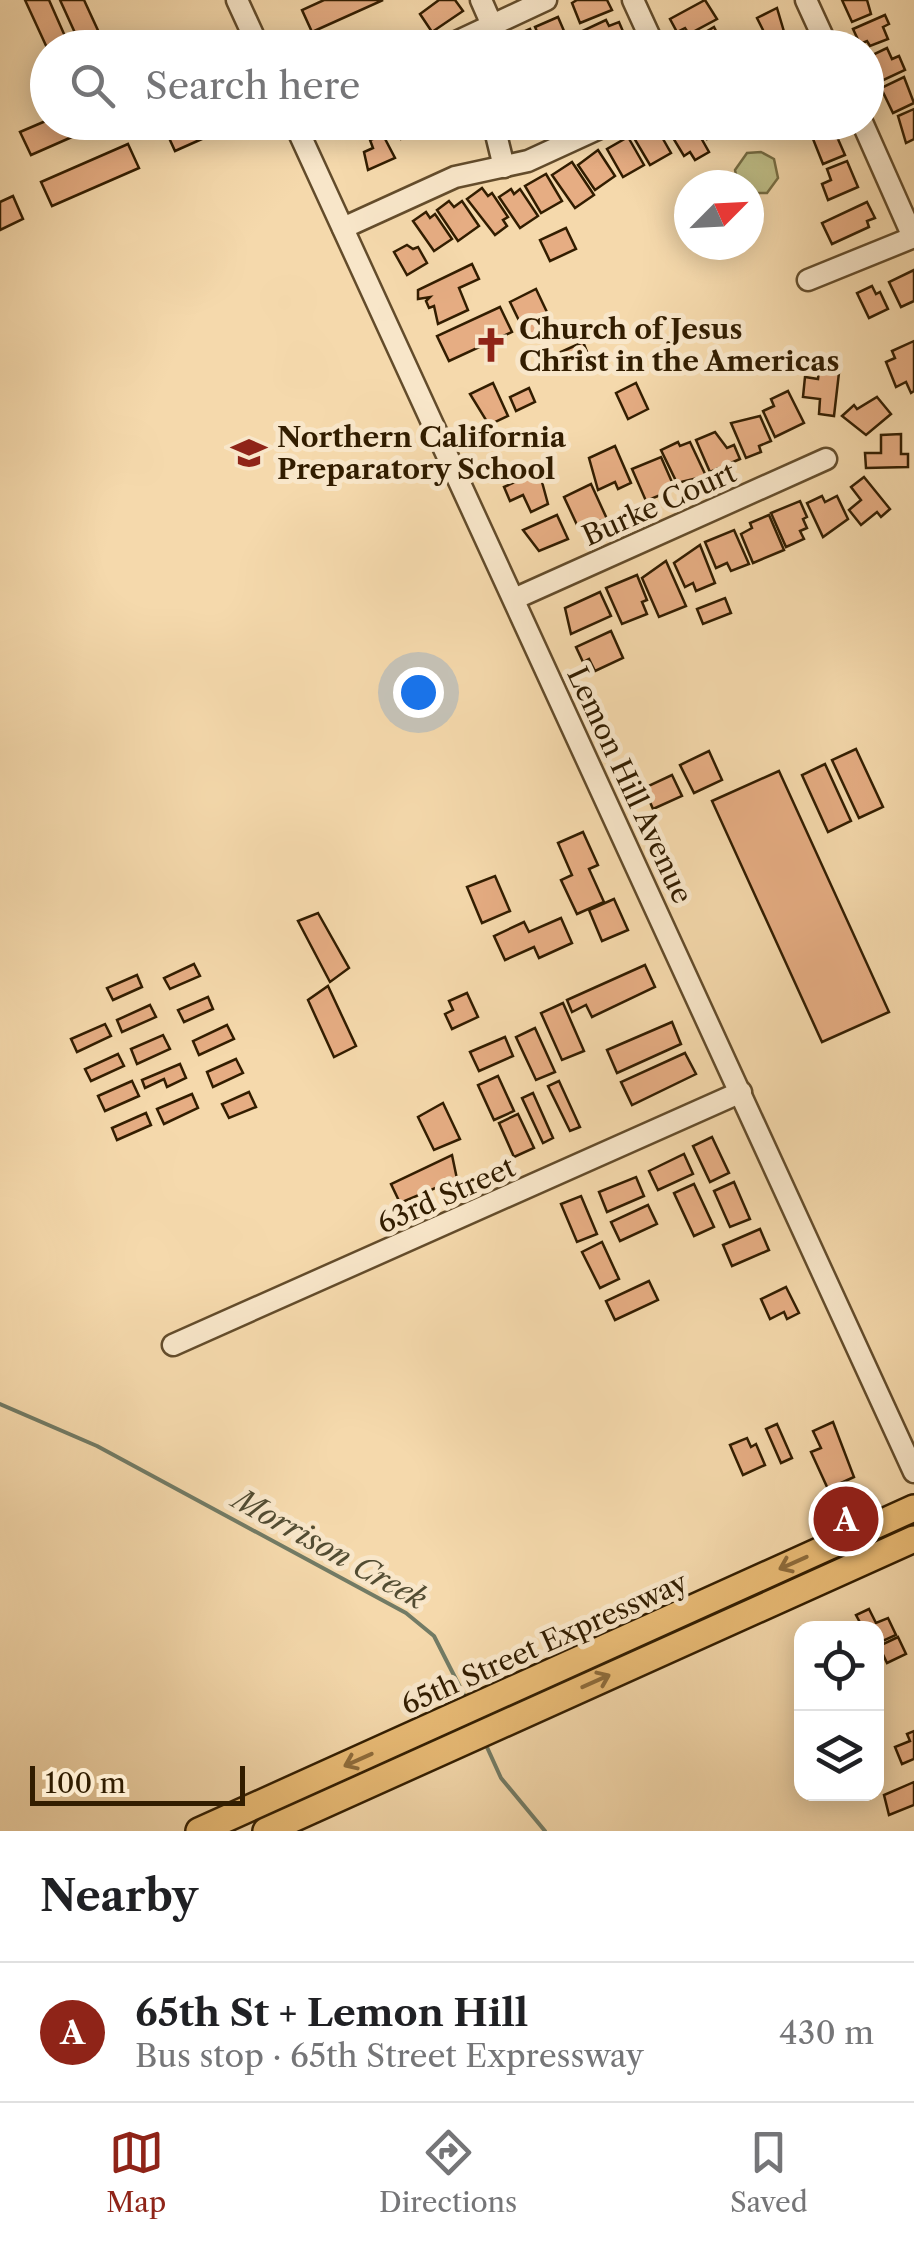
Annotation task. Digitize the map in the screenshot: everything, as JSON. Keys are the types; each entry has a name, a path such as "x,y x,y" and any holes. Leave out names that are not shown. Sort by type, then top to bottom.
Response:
{"main road":[{"name":"65th Street Expressway","path":"266,1831 459,1744 502,1709 914,1508"},
{"name":"65th Street Expressway","path":"199,1831 447,1720 502,1709 914,1539"}],"street":[{"path":"238,0 251,30"},
{"path":"481,0 492,24"},
{"path":"480,30 546,0"},
{"path":"633,0 647,30"},
{"path":"806,0 820,30"},
{"name":"Lemon Hill Avenue","path":"302,140 914,1472"},
{"path":"497,140 504,167"},
{"path":"342,228 455,178 528,161 574,140"},
{"path":"808,280 914,237 870,140"},
{"name":"Burke Court","path":"514,599 826,459"},
{"name":"63rd Street","path":"172,1345 741,1092"}],"shaded area":[{"path":"761,152 774,159 778,178 767,193 764,170 735,170 747,153"}],"building":[{"path":"25,0 49,0 62,30 39,30"},
{"path":"60,0 84,0 98,30 74,30"},
{"path":"324,0 383,0 316,30 311,30 302,10"},
{"path":"439,0 455,0 463,11 435,30 431,30 420,14"},
{"path":"607,0 612,10 580,23 572,3"},
{"path":"705,0 717,19 696,30 676,30 670,19"},
{"path":"842,0 867,0 871,14 852,22"},
{"path":"777,8 784,30 763,30 757,18"},
{"path":"885,15 889,24 883,27 888,39 884,41 884,30 853,29"},
{"path":"558,17 564,30 536,30 535,27"},
{"path":"606,20 609,26 619,22 622,30 584,30"},
{"path":"887,48 892,59 899,56 905,70 884,80"},
{"path":"904,77 914,103 893,113 884,87"},
{"path":"914,109 914,139 906,143 898,116"},
{"path":"30,128 30,140 65,140 31,155 20,132"},
{"path":"170,140 200,140 175,151"},
{"path":"370,140 386,140 395,158 368,170 364,152 373,148"},
{"path":"630,140 644,165 623,177 607,149"},
{"path":"635,140 664,140 671,153 650,165"},
{"path":"674,140 702,140 709,152 695,160 690,152 684,156"},
{"path":"813,140 838,140 845,155 823,164"},
{"path":"128,144 139,168 52,206 41,182"},
{"path":"598,150 615,176 595,190 578,165"},
{"path":"847,161 858,187 828,200 822,184 831,180 827,169"},
{"path":"572,162 594,195 575,208 552,175"},
{"path":"546,174 562,201 541,213 525,186"},
{"path":"482,188 488,196 492,193 508,217 503,220 507,226 495,235 467,199"},
{"path":"511,189 514,194 520,189 538,216 520,228 499,197"},
{"path":"13,196 23,219 0,230 0,202"},
{"path":"449,201 454,207 462,201 479,226 458,241 437,210"},
{"path":"867,202 875,218 867,221 869,227 832,244 822,223"},
{"path":"426,212 430,218 435,214 452,239 434,251 413,221"},
{"path":"566,228 576,249 550,261 540,240"},
{"path":"407,245 418,247 427,263 407,275 394,252"},
{"path":"472,264 479,279 459,288 468,310 438,324 434,306 429,308 426,301 430,297 418,299 418,290"},
{"path":"914,270 914,301 901,307 889,282"},
{"path":"872,286 876,294 880,292 888,309 869,318 857,293"},
{"path":"536,289 554,327 528,339 510,302"},
{"path":"500,307 512,332 449,361 437,336"},
{"path":"914,341 911,393 906,382 896,387 886,362 895,358 892,351"},
{"path":"583,342 588,354 566,364 561,352"},
{"path":"820,362 840,364 834,416 819,414 820,399 803,397 805,377 818,379"},
{"path":"493,383 508,416 489,425 470,394"},
{"path":"636,383 648,409 628,419 616,393"},
{"path":"529,388 535,402 516,411 510,397"},
{"path":"788,391 804,423 775,437 763,411 774,406 771,399"},
{"path":"877,397 891,414 866,435 842,416 854,405 857,409"},
{"path":"760,416 771,441 759,446 761,452 746,458 731,423"},
{"path":"715,432 727,448 734,445 740,459 710,472 696,440"},
{"path":"901,434 901,454 908,454 908,467 866,468 865,453 881,453 881,435"},
{"path":"678,442 680,446 690,442 706,476 677,483 661,450"},
{"path":"615,446 631,483 618,489 615,482 598,490 589,458"},
{"path":"661,457 675,489 646,501 632,469"},
{"path":"539,471 548,504 531,512 523,495 510,501 504,487"},
{"path":"864,477 890,509 881,517 877,512 861,525 849,510 861,500 851,487"},
{"path":"591,484 607,519 578,527 564,497"},
{"path":"822,496 825,502 837,496 848,519 823,537 807,503"},
{"path":"800,501 807,517 803,519 807,528 800,531 804,539 786,547 771,513"},
{"path":"557,515 568,539 539,551 523,530"},
{"path":"769,515 784,550 753,563 741,534 752,528 750,523"},
{"path":"734,530 749,564 731,571 727,563 716,568 705,542"},
{"path":"700,545 715,583 696,591 693,583 685,587 674,563"},
{"path":"666,561 686,606 659,617 642,578"},
{"path":"637,575 647,600 642,602 647,614 622,624 606,588"},
{"path":"600,592 611,616 571,634 565,608"},
{"path":"725,598 731,613 703,624 697,609"},
{"path":"611,631 623,658 595,671 589,659 583,662 576,647"},
{"path":"856,749 883,807 859,818 832,760"},
{"path":"709,751 722,780 694,793 680,765"},
{"path":"825,764 851,821 828,832 802,775"},
{"path":"779,771 889,1012 822,1042 712,801"},
{"path":"672,775 682,796 653,809 644,788"},
{"path":"583,832 598,865 589,869 604,902 577,914 561,880 572,875 558,843"},
{"path":"495,876 510,911 482,923 467,887"},
{"path":"614,899 628,930 602,941 589,910"},
{"path":"318,913 349,968 330,982 298,921"},
{"path":"561,918 572,943 539,958 534,947 505,960 494,936 524,922 529,932"},
{"path":"194,964 200,976 170,989 164,978"},
{"path":"645,965 655,987 592,1017 586,1005 572,1012 567,1000"},
{"path":"137,975 142,987 113,1000 107,988"},
{"path":"328,986 356,1046 334,1057 308,1000"},
{"path":"467,993 478,1017 452,1029 445,1014 453,1010 449,1001"},
{"path":"208,997 213,1009 184,1022 178,1010"},
{"path":"563,1003 584,1051 562,1060 541,1013"},
{"path":"150,1005 156,1017 122,1032 117,1020"},
{"path":"672,1022 681,1044 617,1073 607,1050"},
{"path":"105,1024 111,1036 77,1052 71,1039"},
{"path":"227,1025 234,1039 199,1055 193,1041"},
{"path":"535,1028 555,1072 536,1080 516,1037"},
{"path":"163,1035 170,1049 137,1064 131,1049"},
{"path":"505,1037 513,1056 479,1071 470,1052"},
{"path":"685,1053 696,1074 632,1105 621,1082"},
{"path":"118,1054 124,1066 91,1081 85,1069"},
{"path":"236,1059 243,1073 213,1087 207,1072"},
{"path":"180,1064 186,1078 167,1087 164,1079 145,1088 142,1080"},
{"path":"498,1076 514,1111 494,1120 478,1085"},
{"path":"132,1081 139,1096 105,1111 98,1096"},
{"path":"559,1081 580,1127 570,1131 548,1086"},
{"path":"249,1092 256,1107 229,1118 222,1104"},
{"path":"533,1093 553,1138 543,1143 522,1098"},
{"path":"192,1094 198,1108 164,1124 157,1109"},
{"path":"443,1103 460,1139 434,1150 418,1117"},
{"path":"146,1113 151,1125 117,1140 112,1128"},
{"path":"518,1114 534,1148 514,1157 499,1123"},
{"path":"712,1137 729,1173 710,1182 693,1146"},
{"path":"684,1154 693,1174 658,1190 649,1171"},
{"path":"452,1155 457,1179 400,1203 391,1184"},
{"path":"636,1177 644,1196 607,1212 599,1192"},
{"path":"734,1182 750,1219 730,1227 714,1191"},
{"path":"694,1184 714,1227 694,1236 674,1193"},
{"path":"581,1196 597,1234 577,1242 561,1204"},
{"path":"648,1205 657,1224 620,1241 611,1222"},
{"path":"760,1229 769,1250 732,1266 723,1245"},
{"path":"602,1242 619,1279 600,1288 582,1252"},
{"path":"649,1281 658,1300 615,1320 606,1301"},
{"path":"786,1287 799,1313 787,1319 784,1312 770,1319 761,1299"},
{"path":"833,1422 854,1477 828,1489 811,1452 821,1448 813,1431"},
{"path":"777,1424 792,1458 781,1463 766,1429"},
{"path":"747,1438 751,1447 756,1444 765,1465 743,1475 730,1445"},
{"path":"869,1609 875,1621 859,1621 856,1615"},
{"path":"888,1618 896,1635 884,1640 884,1621 881,1621"},
{"path":"898,1637 906,1654 887,1663 884,1644"},
{"path":"914,1731 914,1759 902,1764 895,1747 910,1741 907,1734"},
{"path":"914,1782 914,1805 889,1815 884,1795"}],"waterway":[{"name":"Morrison Creek","path":"0,1404 97,1446 406,1613 434,1636 466,1699"},
{"name":"Morrison Creek","path":"486,1745 501,1778 545,1831"}],"place":[{"name":"Church of Jesus Christ in the Americas","path":"491,345"},
{"name":"Northern California Preparatory School","path":"249,453"},
{"name":"65th St + Lemon Hill","path":"846,1519"}]}
